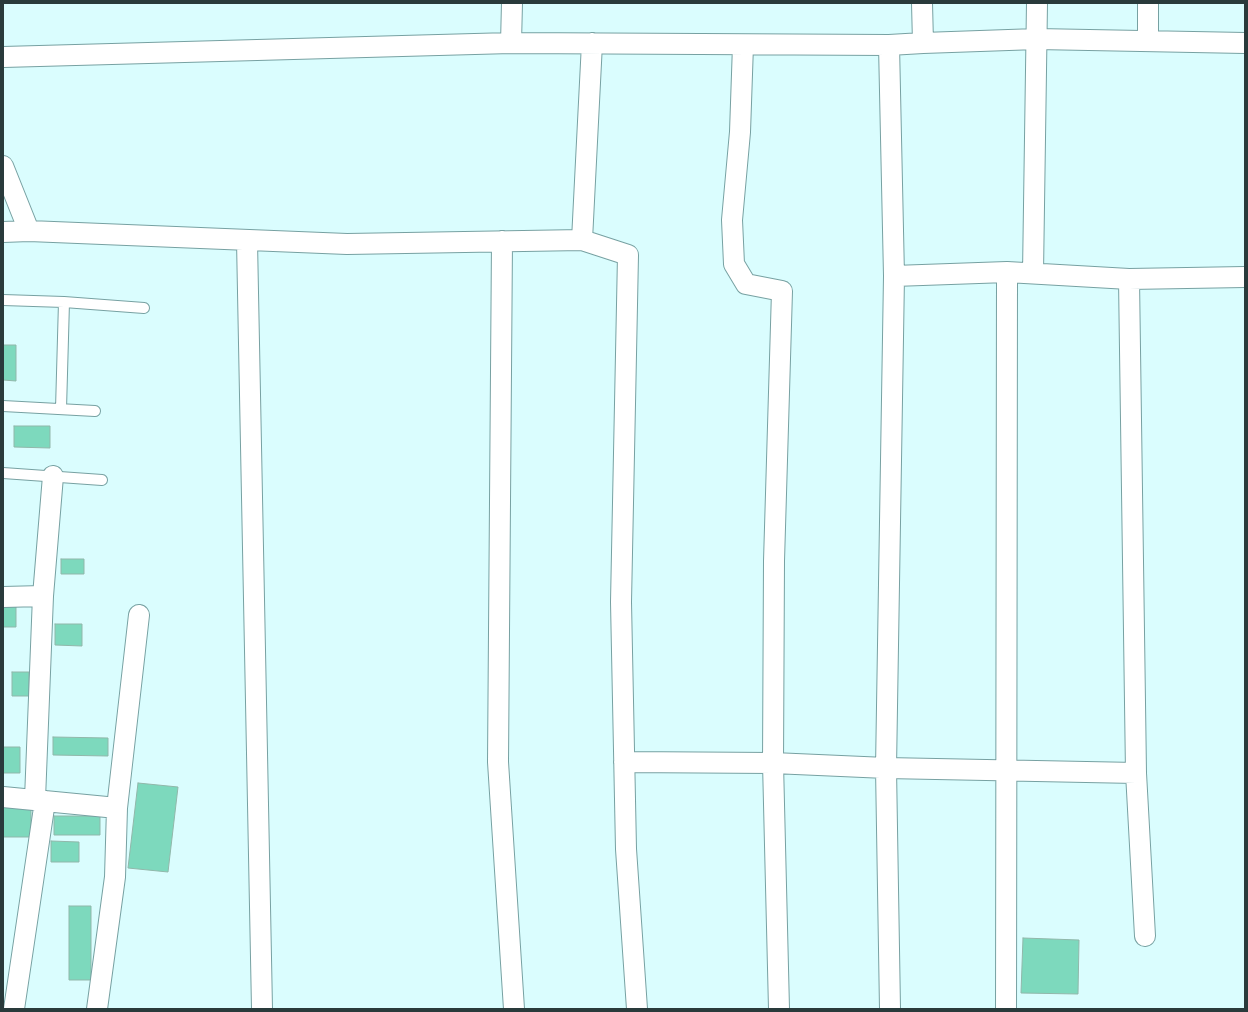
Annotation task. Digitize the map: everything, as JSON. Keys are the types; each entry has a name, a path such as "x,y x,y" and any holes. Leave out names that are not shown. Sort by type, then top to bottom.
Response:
{"street":[{"path":"511,43 512,3"},
{"path":"922,3 923,42"},
{"path":"1033,273 1037,3"},
{"path":"1148,3 1148,41"},
{"path":"3,57 511,43 889,45 923,42 1037,39 1245,43"},
{"path":"582,240 592,43"},
{"path":"743,45 740,132 732,220 734,264 746,284 782,291 774,561 773,763 779,1009"},
{"path":"889,45 894,276 886,768 890,1009"},
{"path":"3,166 29,231"},
{"path":"3,232 29,231 347,244 582,240 628,255 620,602 626,848 637,1009"},
{"path":"247,241 262,1009"},
{"path":"502,241 498,762 514,1009"},
{"path":"1006,1009 1005,770 1007,272"},
{"path":"894,276 1007,272 1129,279 1245,277"},
{"path":"1129,279 1136,773 1145,936"},
{"path":"14,1009 40,800 43,596 53,476"},
{"path":"3,597 43,596"},
{"path":"97,1009 115,877 117,808 139,614"},
{"path":"624,762 773,763 886,768 1136,773"},
{"path":"3,796 117,808"}],"lane":[{"path":"3,300 64,302 144,308"},
{"path":"61,409 64,302"},
{"path":"3,406 95,411"},
{"path":"3,473 102,480"}],"building":[{"path":"3,345 16,345 16,381 3,380"},
{"path":"14,426 50,426 50,448 14,447"},
{"path":"61,559 84,559 84,574 61,574"},
{"path":"3,599 16,600 16,627 3,627"},
{"path":"55,624 82,624 82,646 55,645"},
{"path":"12,672 29,672 29,696 12,696"},
{"path":"53,737 108,738 108,756 53,755"},
{"path":"3,747 20,747 20,773 3,773"},
{"path":"138,783 178,787 168,872 128,868"},
{"path":"3,807 31,807 31,837 3,837"},
{"path":"54,816 100,816 100,835 54,835"},
{"path":"51,841 79,842 79,862 51,862"},
{"path":"69,906 91,906 91,980 69,980"},
{"path":"1023,938 1079,940 1078,994 1021,993"}]}
